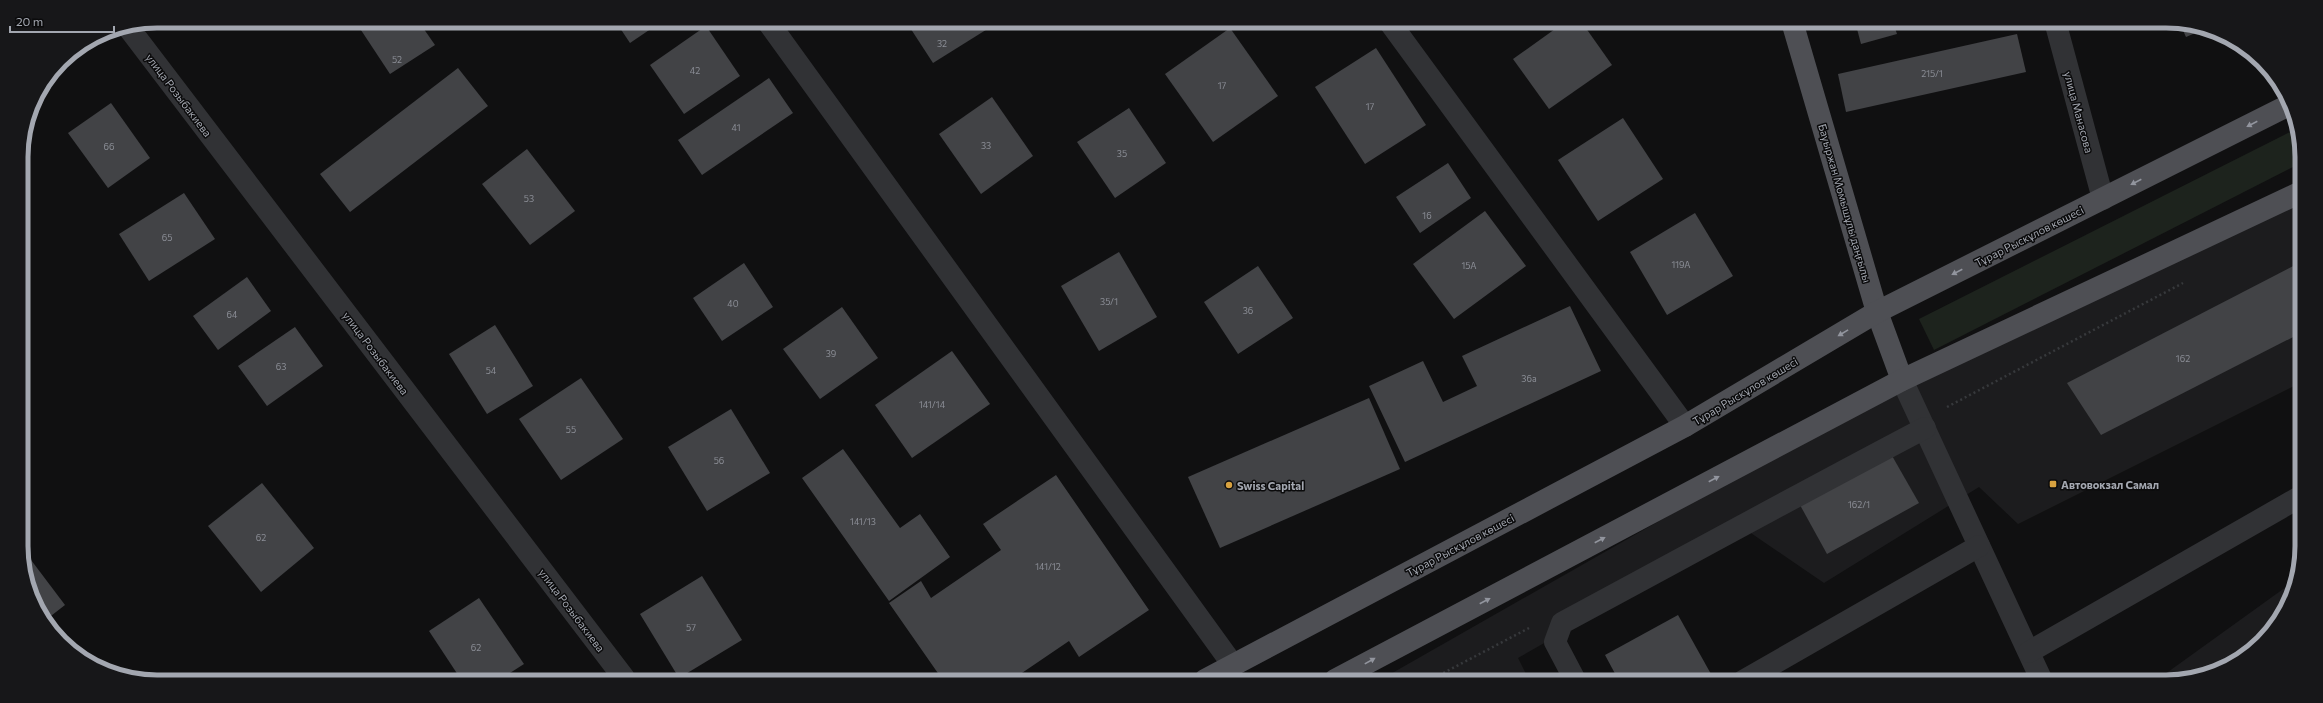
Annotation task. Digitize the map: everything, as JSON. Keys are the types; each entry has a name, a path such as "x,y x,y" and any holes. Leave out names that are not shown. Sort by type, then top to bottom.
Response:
{"main road":[{"name":"Бауыржан Момышұлы даңғылы","path":"1794,28 1877,312 1902,380"},
{"name":"Тұрар Рыскұлов көшесі","path":"1214,675 1685,426 1877,312 2285,107"},
{"path":"1344,675 1902,380 2295,195"}],"street":[{"path":"772,28 1233,664"},
{"path":"1394,28 1685,426"},
{"name":"улица Манасова","path":"2057,28 2103,199"},
{"name":"улица Розыбакиева","path":"131,30 622,675"},
{"path":"1902,380 2039,675"},
{"path":"1572,675 1555,642 1562,623 1723,535 1786,504 1925,428"},
{"path":"2029,652 2295,500"},
{"path":"1753,675 1979,546"}],"shaded area":[{"path":"2293,131 2295,166 1934,350 1919,319"},
{"path":"2295,197 2295,386 2018,524 1979,487 1824,583 1745,529 1518,658 1526,675 1389,675 1905,381"},
{"path":"2289,585 2278,610 2263,631 2251,643 2223,662 2199,671 2164,675"}],"building":[{"path":"360,28 423,28 435,45 390,74"},
{"path":"620,28 652,28 630,43"},
{"path":"703,28 707,28 740,76 684,114 650,65"},
{"path":"910,28 989,28 933,63"},
{"path":"1230,28 1278,96 1213,142 1165,74"},
{"path":"1556,28 1586,28 1612,65 1549,109 1513,59"},
{"path":"1857,28 1895,28 1897,34 1861,44"},
{"path":"2182,29 2198,32 2186,37"},
{"path":"2017,34 2026,72 1846,112 1838,74"},
{"path":"1376,48 1426,125 1365,164 1315,87"},
{"path":"458,68 488,106 350,212 320,174"},
{"path":"769,78 793,113 702,175 678,140"},
{"path":"992,97 1033,156 981,194 939,134"},
{"path":"111,103 150,158 108,188 68,133"},
{"path":"1129,108 1166,163 1115,198 1077,142"},
{"path":"1623,118 1663,179 1598,221 1558,160"},
{"path":"527,149 575,211 530,245 482,184"},
{"path":"1448,163 1471,198 1420,233 1396,197"},
{"path":"184,193 215,239 149,281 119,234"},
{"path":"1485,211 1526,266 1454,319 1413,264"},
{"path":"1695,213 1733,276 1667,315 1630,252"},
{"path":"1119,252 1157,317 1099,351 1061,286"},
{"path":"744,263 773,307 722,341 693,298"},
{"path":"2295,265 2295,336 2101,435 2067,383"},
{"path":"1258,266 1293,318 1238,354 1204,302"},
{"path":"247,277 271,311 218,350 193,316"},
{"path":"1570,306 1601,371 1405,462 1369,386 1423,361 1443,402 1477,386 1462,356"},
{"path":"842,307 878,358 820,399 783,349"},
{"path":"495,325 533,386 487,414 449,354"},
{"path":"295,327 323,366 267,406 238,366"},
{"path":"952,351 990,404 912,458 875,405"},
{"path":"581,378 623,439 561,480 519,419"},
{"path":"1369,398 1400,469 1220,548 1188,477"},
{"path":"731,409 770,473 707,511 668,447"},
{"path":"843,449 900,528 920,514 950,557 889,601 802,478"},
{"path":"1891,454 1919,503 1827,554 1800,505"},
{"path":"1056,475 1149,610 1079,657 1069,641 1019,675 939,675 889,603 921,581 931,598 1001,550 983,524"},
{"path":"262,483 314,548 261,592 208,526"},
{"path":"28,556 65,605 50,617 41,603 35,587 30,571"},
{"path":"702,576 742,640 684,675 677,675 640,614"},
{"path":"479,598 524,664 507,675 458,675 429,631"},
{"path":"1678,615 1711,674 1616,675 1605,655"}],"place":[{"name":"Автовокзал Самал","path":"2053,484"},
{"name":"Swiss Capital","path":"1229,485"}]}
